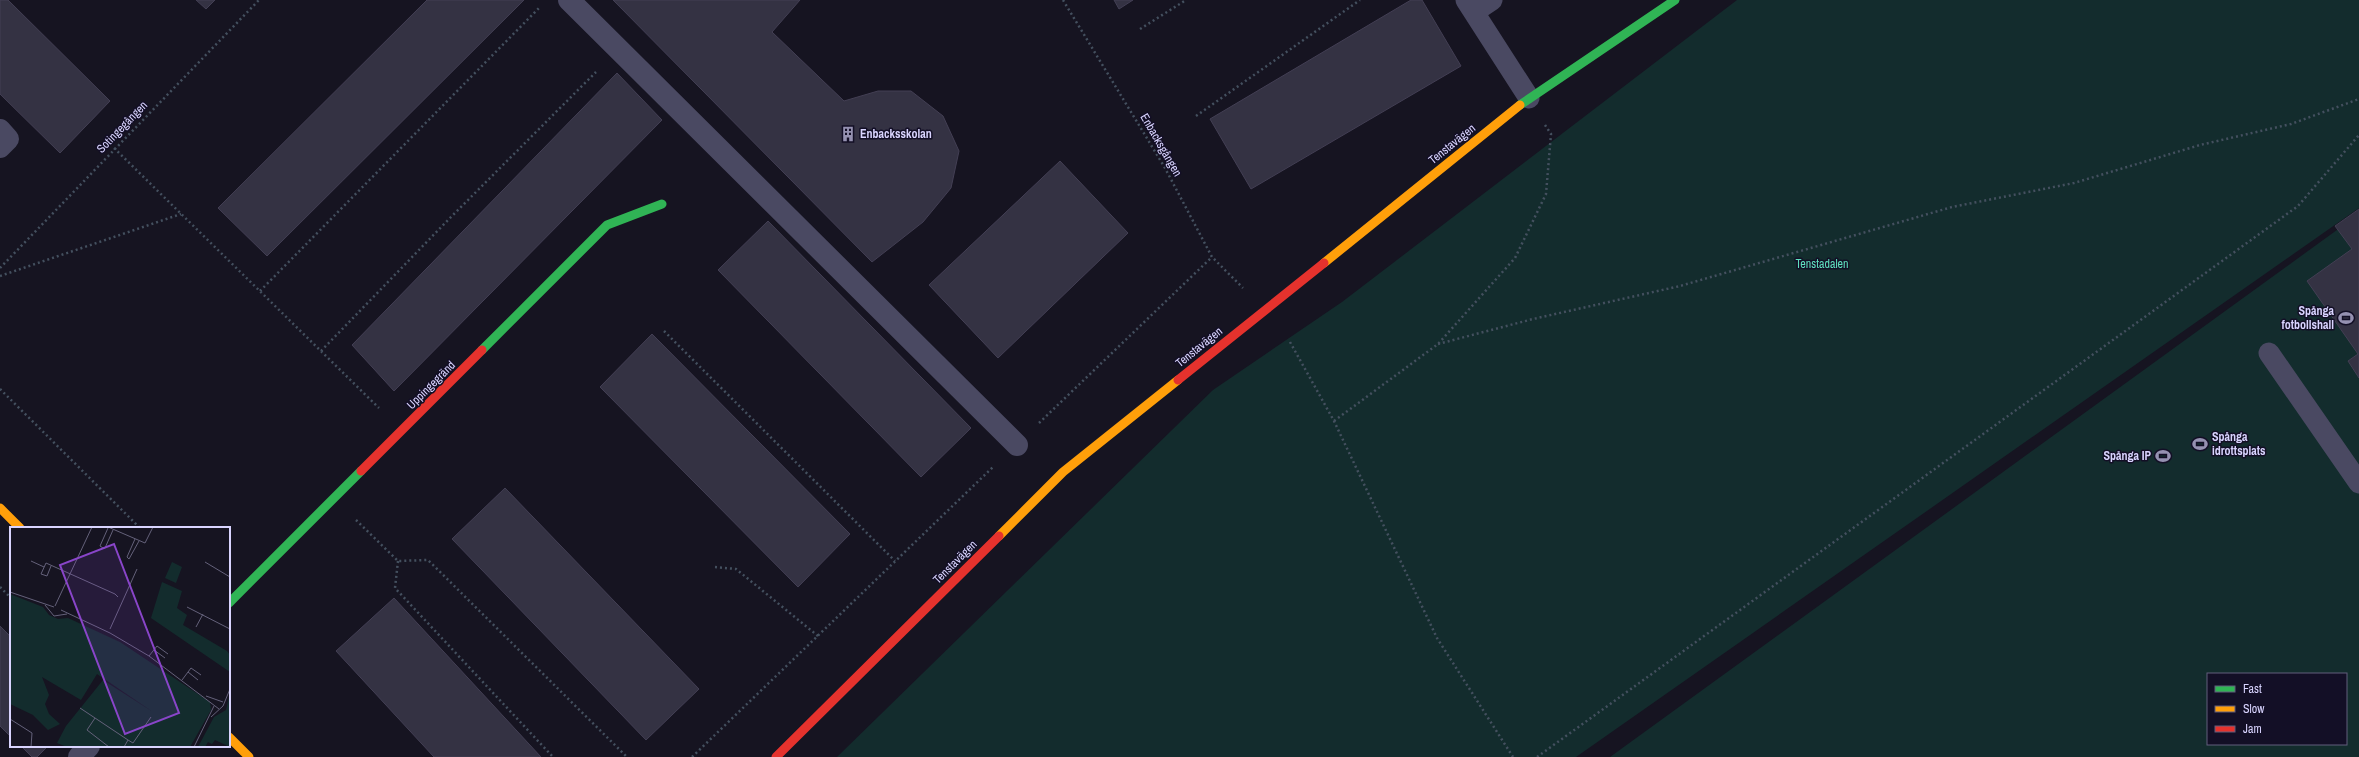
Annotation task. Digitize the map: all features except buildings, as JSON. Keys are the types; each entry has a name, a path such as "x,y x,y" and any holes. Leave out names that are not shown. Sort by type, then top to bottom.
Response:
{"street":[{"path":"569,0 1017,445"},
{"name":"Tenstavägen","path":"776,757 1063,472 1529,98 1675,0"},
{"path":"0,130 8,138 0,147"},
{"name":"Uppingegränd","path":"230,601 607,225 662,204"},
{"path":"0,508 19,527"},
{"path":"230,738 249,757"},
{"path":"79,757 88,747"}],"lane":[{"path":"1492,0 1470,6 1529,98"},
{"path":"2269,354 2359,483"}],"path":[{"name":"Sotingegången","path":"0,268 114,148 259,0"},
{"name":"Enbacksgången","path":"1063,0 1165,168 1212,257 1249,294"},
{"path":"1140,30 1186,0"},
{"path":"1196,116 1360,0"},
{"path":"260,291 541,6"},
{"path":"321,351 449,219 620,50"},
{"path":"1334,421 1438,344 1515,258 1546,194 1551,134 1529,98"},
{"path":"1438,344 1533,319 1680,286 1952,207 2074,183 2200,145 2290,124 2359,99"},
{"path":"1537,757 2298,206 2359,135"},
{"path":"114,148 402,431"},
{"path":"0,276 181,214"},
{"path":"692,757 1212,257"},
{"path":"664,331 896,561"},
{"path":"1290,342 1334,421 1437,638 1513,757"},
{"path":"0,389 139,527"},
{"path":"334,498 398,561 428,560 627,757"},
{"path":"398,561 395,588 553,757"},
{"path":"715,567 736,569 818,636"},
{"path":"0,587 10,597"}],"green space":[{"name":"Tenstadalen","path":"1737,0 2359,0 2359,208 1576,757 837,757 1213,390 1342,302"},
{"name":"Spånga IP","path":"2359,214 2359,757 1610,757"}],"traffic: fast":[{"path":"1520,105 1675,0"},
{"path":"482,350 607,225 662,204"},
{"path":"230,602 361,471"}],"traffic: slow":[{"path":"1324,263 1520,105"},
{"path":"999,536 1063,472 1178,380"},
{"path":"0,508 19,527"},
{"path":"230,738 249,757"}],"traffic: jam":[{"path":"1178,380 1324,263"},
{"path":"361,471 482,350"},
{"path":"776,757 999,536"}],"place":[{"name":"Enbacksskolan","path":"848,134"},
{"name":"Spånga fotbollshall","path":"2346,318"},
{"name":"Spånga idrottsplats","path":"2200,444"},
{"name":"Spånga IP","path":"2163,456"}]}
